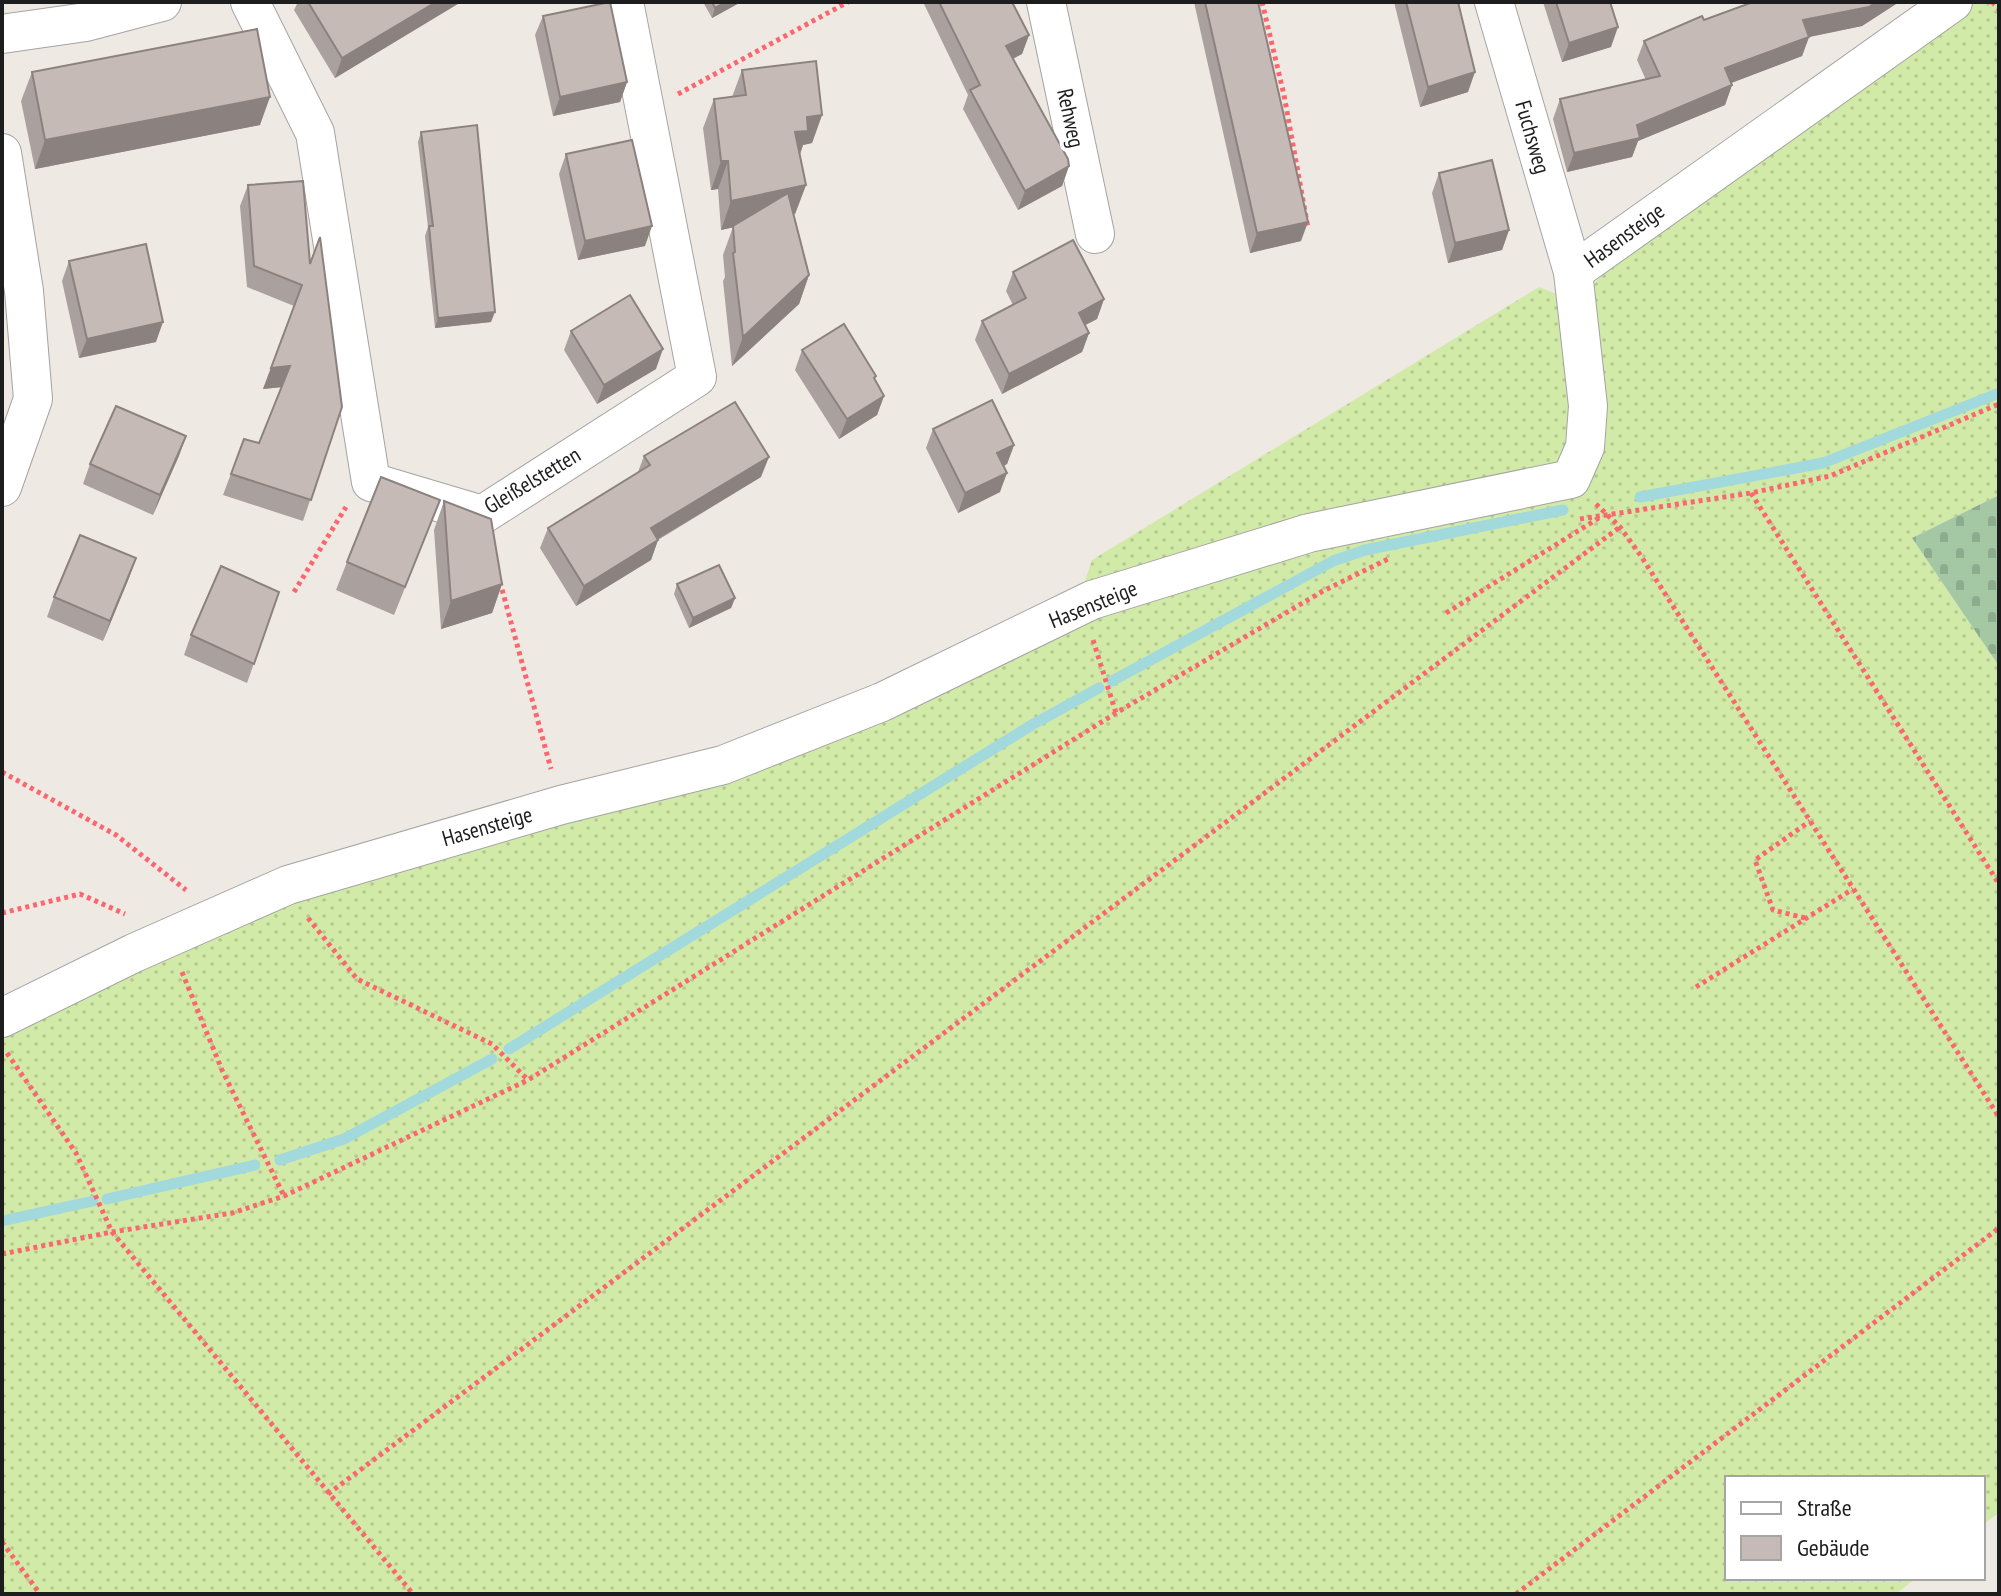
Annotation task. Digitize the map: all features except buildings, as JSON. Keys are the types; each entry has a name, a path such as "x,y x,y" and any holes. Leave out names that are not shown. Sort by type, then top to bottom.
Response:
{"street":[{"path":"2,34 86,22 162,2"},
{"path":"250,2 315,133 369,468"},
{"name":"Gleißelstetten","path":"369,468 371,482 482,515 697,377 622,2"},
{"name":"Rehweg","path":"1046,2 1095,234"},
{"name":"Fuchsweg","path":"1494,2 1573,272"},
{"name":"Hasensteige","path":"2,1018 216,914 288,885 561,805 738,759 882,702 1082,604 1309,533 1571,479 1585,447 1588,406 1573,272 1953,2"},
{"path":"2,153 24,291 33,399 2,487"}],"path":[{"path":"646,112 848,2"},
{"path":"1262,2 1284,95 1308,228"},
{"path":"1992,2 1999,9"},
{"path":"1577,519 1751,493 1830,476 1999,404"},
{"path":"294,592 369,468"},
{"path":"1751,493 1999,884"},
{"path":"1446,613 1606,514"},
{"path":"328,1494 1620,527 1999,1117"},
{"path":"2,1254 232,1213 284,1196 528,1080 1116,713 1323,591 1401,552"},
{"path":"499,576 561,805"},
{"path":"1082,604 1116,713"},
{"path":"2,772 116,835 216,914"},
{"path":"1806,918 1773,910 1755,860 1810,821"},
{"path":"288,885 301,909 357,979 492,1044 528,1080"},
{"path":"1696,987 1853,889"},
{"path":"2,913 80,894 168,937 222,1070 284,1196"},
{"path":"2,1044 76,1153 112,1232 413,1594"},
{"path":"1516,1594 1999,1228"},
{"path":"2,1542 40,1594"}],"green space":[{"path":"1977,2 1999,2 1999,495 1912,538 1999,666 1999,1512 1985,1523 1985,1476 1725,1476 1725,1580 1914,1580 1896,1594 2,1594 2,1029 220,922 562,813 1069,628 1092,560 1539,287 1580,303 1603,273"},
{"path":"1999,495 1999,666 1912,538"}],"waterway":[{"path":"1640,497 1823,463 1999,393"},
{"path":"1112,681 1333,561 1365,550 1563,510"},
{"path":"509,1049 1030,726 1099,688"},
{"path":"280,1160 344,1139 492,1059"},
{"path":"107,1199 255,1165"},
{"path":"2,1221 93,1201"}]}
